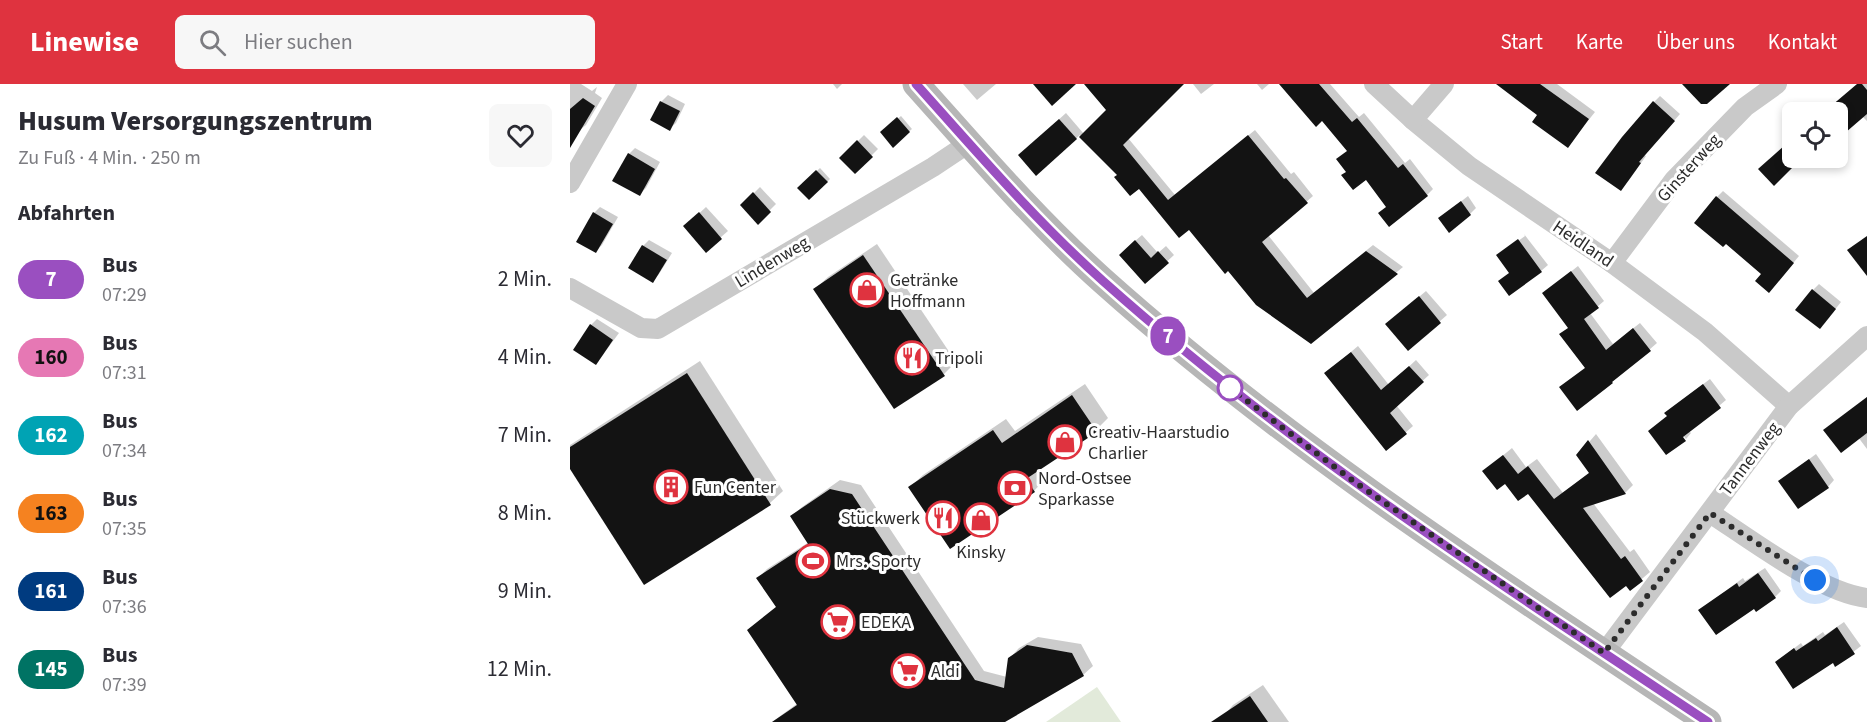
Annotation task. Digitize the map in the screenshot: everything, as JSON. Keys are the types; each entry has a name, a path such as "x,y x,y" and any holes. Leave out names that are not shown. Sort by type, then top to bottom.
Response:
{"main road":[{"path":"916,84 1032,211 1101,280 1226,385 1356,483 1708,722"}],"street":[{"path":"570,183 627,84"},
{"name":"Heidland","path":"1374,84 1469,166 1612,263 1705,332 1789,406"},
{"path":"1413,120 1444,84"},
{"name":"Ginsterweg","path":"1612,263 1674,180 1745,108 1777,84"},
{"name":"Lindenweg","path":"570,288 641,328 658,329 933,167 969,143"},
{"name":"Tannenweg","path":"1604,653 1789,406 1867,336"},
{"path":"1710,513 1815,580 1857,597 1867,598"}],"green space":[{"path":"1097,687 1121,722 1046,722"}],"building":[{"path":"1033,84 1076,84 1052,106"},
{"path":"1084,84 1184,84 1123,145 1168,200 1248,135 1284,179 1286,178 1308,203 1262,242 1307,298 1366,251 1398,274 1311,344 1256,305 1228,271 1225,274 1189,230 1179,238 1139,189 1130,196 1114,177 1117,175 1079,137 1106,110"},
{"path":"1279,84 1319,84 1352,122 1357,118 1398,168 1403,164 1428,196 1389,227 1378,213 1386,207 1366,180 1353,190 1341,175 1346,172 1336,159 1347,151 1322,121 1316,127"},
{"path":"1496,84 1540,84 1589,119 1568,148 1532,122 1537,115"},
{"path":"1682,84 1730,84 1707,104 1701,104"},
{"path":"1857,84 1862,84 1867,90 1867,114 1848,130 1848,102 1836,102"},
{"path":"583,98 595,106 570,148 570,109"},
{"path":"660,101 680,111 670,131 650,120"},
{"path":"1653,101 1675,121 1639,162 1641,163 1621,191 1595,173"},
{"path":"897,117 910,132 893,148 880,132"},
{"path":"1059,119 1077,139 1036,176 1018,155"},
{"path":"857,140 873,157 855,174 839,158"},
{"path":"1782,148 1782,168 1792,168 1774,186 1758,169"},
{"path":"628,153 655,169 640,196 612,181"},
{"path":"816,170 828,182 809,200 797,188"},
{"path":"753,192 771,212 758,225 740,205"},
{"path":"1716,196 1794,263 1769,293 1755,281 1761,274 1726,244 1723,247 1694,223"},
{"path":"1461,201 1471,215 1449,233 1438,218"},
{"path":"593,212 613,224 596,253 576,242"},
{"path":"699,212 722,239 706,253 683,226"},
{"path":"1867,236 1867,276 1847,250"},
{"path":"1518,239 1542,272 1509,296 1498,281 1509,273 1496,255"},
{"path":"1135,240 1151,258 1158,251 1169,263 1145,284 1119,255"},
{"path":"642,245 667,260 653,283 628,268"},
{"path":"863,255 945,376 894,409 813,289"},
{"path":"1571,271 1599,308 1584,319 1606,350 1633,328 1651,351 1577,411 1559,387 1585,368 1559,334 1568,328 1542,293"},
{"path":"1812,289 1836,309 1820,329 1795,310"},
{"path":"1419,296 1441,323 1408,351 1385,324"},
{"path":"590,324 613,340 596,365 573,350"},
{"path":"1351,352 1381,390 1409,366 1424,382 1390,413 1407,434 1386,451 1324,373"},
{"name":"Fun Center","path":"687,373 771,505 644,585 570,469 570,447"},
{"path":"1703,384 1721,408 1683,437 1686,441 1666,455 1648,431 1667,416 1664,413"},
{"path":"1072,395 1097,432 1026,479 1035,492 950,549 908,487 993,430 1002,443"},
{"path":"1867,397 1867,433 1841,453 1823,430"},
{"path":"1588,440 1626,494 1583,508 1621,559 1625,556 1643,581 1630,591 1626,586 1610,598 1528,494 1518,501 1505,484 1497,490 1482,471 1503,455 1518,474 1528,466 1554,499 1589,473 1576,455"},
{"path":"1809,459 1829,488 1798,509 1778,481"},
{"path":"830,489 852,494 975,680 1004,688 1008,658 1027,645 1072,653 1084,676 1005,722 772,722 797,705 747,630 776,607 756,578 808,544 790,516"},
{"path":"1758,573 1776,598 1756,612 1754,609 1716,635 1698,610 1737,583 1739,587"},
{"path":"1837,627 1855,654 1835,667 1833,663 1793,689 1775,662 1794,648 1796,651 1816,638 1818,641"},
{"path":"1250,696 1268,722 1211,722"}],"bus line":[{"name":"7","path":"916,84 1032,211 1101,280 1215,376 1356,483 1708,722"}],"place":[{"name":"Getränke Hoffmann","path":"867,290"},
{"name":"Tripoli","path":"912,358"},
{"name":"Creativ-Haarstudio Charlier","path":"1065,442"},
{"name":"Fun Center","path":"671,487"},
{"name":"Nord-Ostsee Sparkasse","path":"1015,488"},
{"name":"Stückwerk","path":"943,518"},
{"name":"Kinsky","path":"981,520"},
{"name":"Mrs. Sporty","path":"813,561"},
{"name":"EDEKA","path":"838,622"},
{"name":"Aldi","path":"908,671"}],"route":[{"path":"1230,388 1226,385 1356,483 1604,653 1710,513 1815,580"}]}
